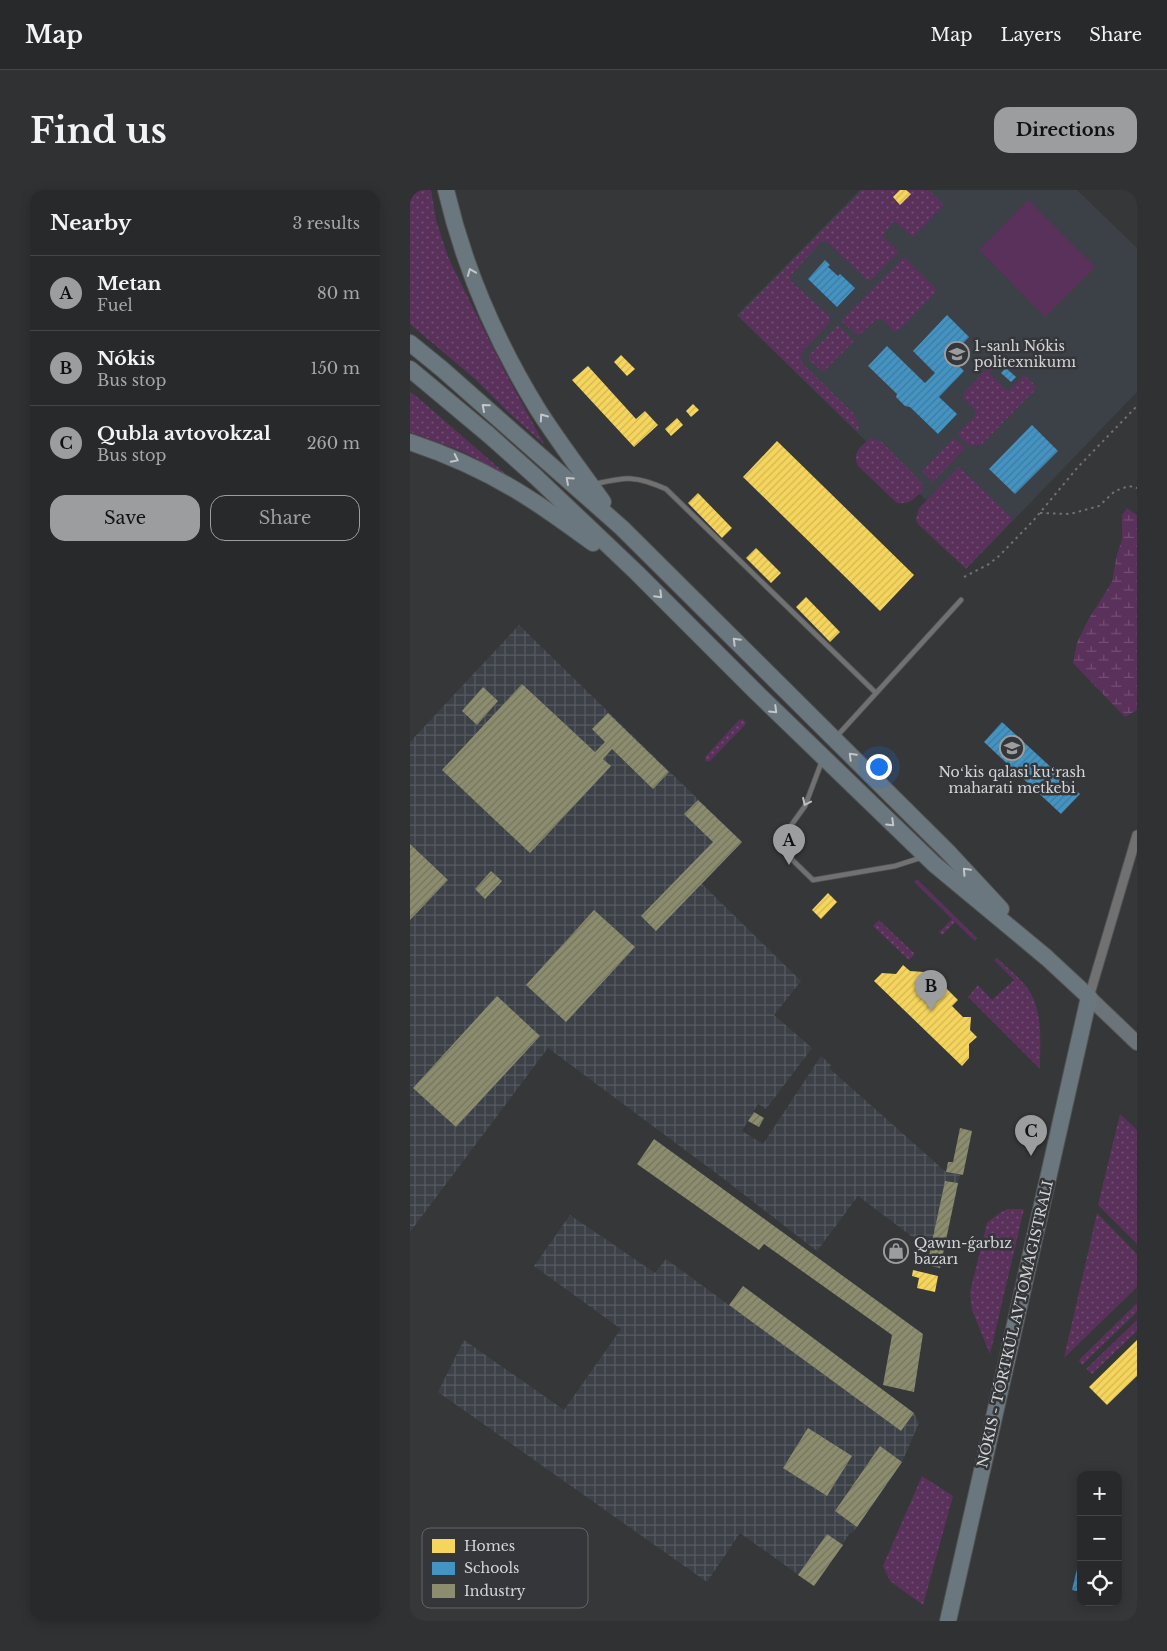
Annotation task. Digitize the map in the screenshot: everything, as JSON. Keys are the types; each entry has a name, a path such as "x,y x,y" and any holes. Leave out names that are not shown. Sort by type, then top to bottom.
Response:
{"highway":[{"path":"446,190 467,262 490,320 512,365 538,409 622,528"},
{"path":"410,343 622,528 949,853 1047,958"},
{"path":"410,369 476,423 536,477 636,572 751,688 925,856 1047,958 1089,997 948,1621"},
{"path":"410,442 441,452 493,477 530,499 636,572"}],"main road":[{"path":"1089,997 1137,1043"}],"street":[{"path":"1089,997 1137,834"}],"lane":[{"path":"591,485 620,478 634,478 648,481 666,489 876,693"},
{"path":"834,739 961,600"},
{"path":"823,757 805,806 777,845 813,880 895,866 925,856"}],"path":[{"path":"964,577 989,564 999,556 1040,513 1078,467 1137,406"},
{"path":"1040,513 1070,514 1099,506 1114,491 1129,486 1137,488"}],"shaded area":[{"name":"1-sanlı Nókis politexnikumı","path":"860,190 1077,190 1137,248 1137,392 981,554 737,315"},
{"path":"519,625 742,842 702,884 801,981 774,1015 812,1048 766,1109 758,1104 742,1131 763,1144 821,1056 831,1065 829,1068 946,1172 960,1175 940,1268 927,1265 930,1250 858,1196 817,1251 548,1048 410,1232 410,742"},
{"path":"570,1215 655,1273 666,1259 901,1431 914,1413 919,1423 902,1462 814,1586 740,1533 707,1582 438,1392 464,1340 564,1410 621,1329 534,1266"}],"green space":[{"path":"410,190 431,190 436,220 448,257 504,370 544,444 475,379 410,324"},
{"path":"862,190 929,190 944,205 913,237 894,221 882,236 899,252 871,280 866,279 826,241 821,242 790,276 791,281 830,317 829,324 801,353 802,363 855,415 859,428 857,431 738,316"},
{"path":"1028,200 1095,267 1045,317 979,250"},
{"path":"904,257 935,288 935,293 899,330 893,331 883,320 877,319 858,336 841,321"},
{"path":"838,325 854,341 823,372 809,360 809,355"},
{"path":"1001,354 1016,367 1014,369 1002,359 989,373 1008,391 1024,375 1035,385 1035,390 981,445 968,445 957,434 975,416 976,411 964,399 963,394"},
{"path":"410,392 507,475 462,451 410,432"},
{"path":"870,438 881,441 922,483 923,490 912,500 905,503 897,503 858,466 856,461 857,454"},
{"path":"954,438 965,448 933,482 922,471"},
{"path":"959,467 1013,519 966,569 918,524 916,519 919,508"},
{"path":"1127,508 1137,515 1137,710 1125,717 1073,663 1077,643 1088,620 1112,582 1117,554 1122,540 1122,515"},
{"path":"742,719 746,722 745,725 707,762 705,760 706,756"},
{"path":"917,879 977,938 975,941 955,922 942,935 939,932 952,919 914,882"},
{"path":"879,920 915,954 909,960 873,926"},
{"path":"997,958 1025,985 1035,1004 1040,1026 1040,1069 968,997 978,985 992,1000 1014,980 994,960"},
{"path":"1120,1114 1137,1130 1137,1244 1098,1205"},
{"path":"1007,1209 1024,1209 990,1354 972,1310 970,1292 987,1223"},
{"path":"1097,1213 1137,1254 1137,1287 1064,1358"},
{"path":"1137,1303 1137,1312 1082,1365 1079,1361 1081,1358"},
{"path":"1137,1320 1137,1331 1092,1374 1086,1369"},
{"path":"922,1476 953,1496 923,1605 890,1581 883,1566"}],"building: Homes":[{"path":"900,190 906,190 911,194 900,205 893,197"},
{"path":"621,355 635,369 627,376 614,362"},
{"path":"588,366 636,419 645,411 658,425 634,447 572,380"},
{"path":"693,404 699,410 691,417 686,411"},
{"path":"677,418 683,425 671,436 665,429"},
{"path":"777,441 914,575 880,611 743,477"},
{"path":"698,493 732,528 722,538 688,503"},
{"path":"756,548 781,573 771,583 746,558"},
{"path":"806,597 840,632 830,642 796,607"},
{"path":"828,893 837,902 821,919 812,910"},
{"path":"903,965 910,971 924,972 924,979 938,992 944,986 958,1000 952,1006 963,1017 971,1017 970,1030 977,1037 969,1044 969,1058 962,1066 874,981 882,973 896,974"},
{"path":"913,1270 938,1276 935,1292 917,1288 919,1278 912,1276"},
{"path":"1137,1340 1137,1376 1107,1405 1089,1387"}],"building: Schools":[{"path":"825,260 830,265 828,267 838,276 840,274 855,288 837,307 808,279"},
{"path":"947,315 969,337 950,357 964,371 939,397 957,414 938,434 910,407 905,406 896,397 897,394 868,366 887,346 925,383 935,373 913,351"},
{"path":"1006,368 1016,377 1011,382 1001,373"},
{"path":"1032,425 1058,451 1015,494 989,469"},
{"path":"1002,722 1080,794 1061,814 984,742"},
{"path":"1077,1569 1077,1591 1072,1590"}],"building: Industry":[{"path":"522,684 595,752 605,742 592,729 608,713 669,772 653,789 612,749 603,759 611,766 530,853 442,770"},
{"path":"483,687 498,701 477,725 462,711"},
{"path":"698,800 742,842 656,931 641,916 713,842 684,814"},
{"path":"410,844 448,880 410,920"},
{"path":"491,871 502,881 485,899 475,889"},
{"path":"594,910 635,947 566,1022 526,985"},
{"path":"497,996 540,1036 456,1127 413,1088"},
{"path":"754,1112 764,1118 759,1127 748,1121"},
{"path":"960,1128 972,1131 963,1175 946,1172 948,1162 953,1162"},
{"path":"654,1139 923,1334 914,1392 883,1385 892,1335 764,1244 759,1250 637,1164"},
{"path":"945,1181 958,1183 940,1268 927,1265"},
{"path":"743,1286 914,1413 901,1431 729,1305"},
{"path":"808,1428 852,1456 827,1496 783,1468"},
{"path":"880,1446 902,1462 857,1527 835,1511"},
{"path":"827,1534 843,1545 814,1586 798,1575"}],"place":[{"name":"1-sanlı Nókis politexnikumı","path":"957,354"},
{"name":"Noʻkis qalasi kuʻrash maharati metkebi","path":"1012,748"},
{"name":"Metan","path":"789,865"},
{"name":"Nókis","path":"931,1011"},
{"name":"Qubla avtovokzal","path":"1031,1156"},
{"name":"Qawın-ǵarbız bazarı","path":"896,1251"}]}
